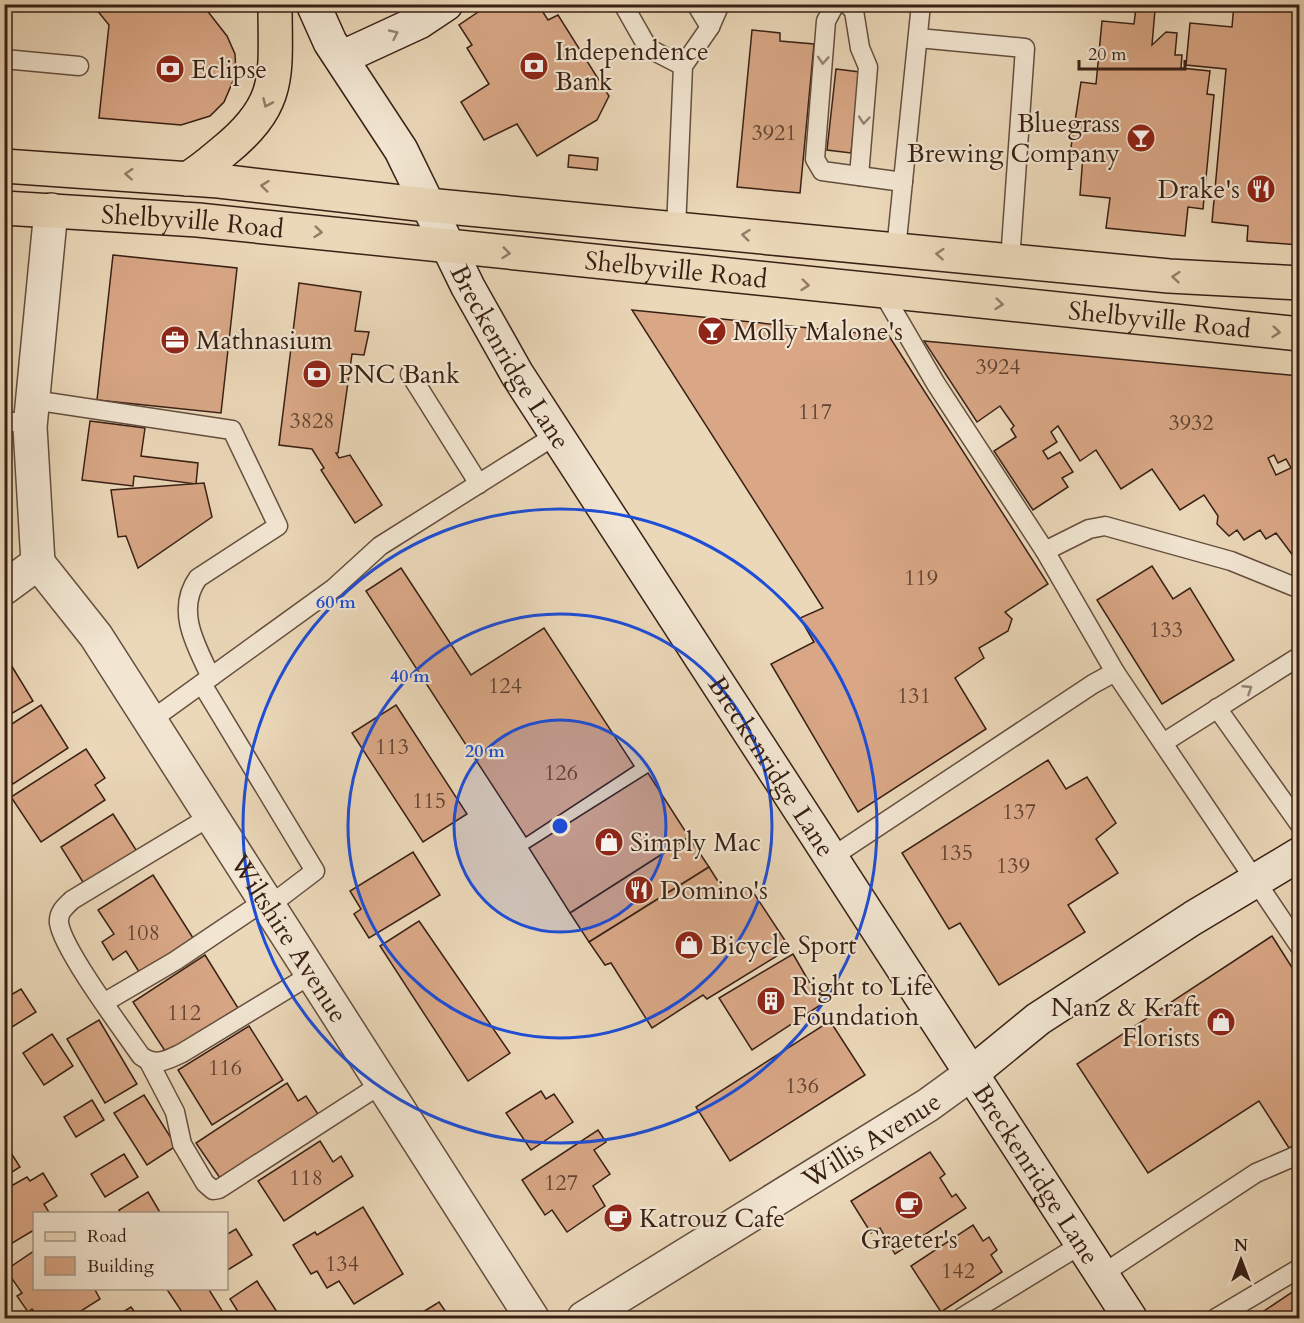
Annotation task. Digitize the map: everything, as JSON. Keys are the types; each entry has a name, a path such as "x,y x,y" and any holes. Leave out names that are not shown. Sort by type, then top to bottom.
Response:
{"main road":[{"path":"187,179 244,135 264,111 273,88 275,69 274,4"},
{"path":"281,4 335,50"},
{"path":"313,4 335,50"},
{"path":"335,50 419,22 446,4"},
{"name":"Breckenridge Lane","path":"335,50 401,150 496,339 556,435 1130,1318"},
{"path":"4,155 54,169"},
{"path":"4,166 54,169"},
{"name":"Shelbyville Road","path":"54,169 368,196 427,205 1010,261 1234,281 1299,283"},
{"name":"Shelbyville Road","path":"4,208 198,220 1299,334"},
{"path":"4,588 38,563 23,415 51,210"},
{"name":"Wiltshire Avenue","path":"38,563 96,636 383,1083 454,1200 532,1318"},
{"name":"Willis Avenue","path":"584,1318 928,1105 972,1073 1038,1019 1192,918 1299,854"}],"lane":[{"path":"622,4 648,48 683,66"},
{"path":"696,4 710,27"},
{"path":"676,229 683,66 710,27 720,4"},
{"path":"835,4 826,21 815,159 822,171 903,182"},
{"path":"847,4 854,11 860,48 868,67 859,176"},
{"path":"896,250 921,4"},
{"path":"918,38 1025,48 1010,261"},
{"path":"4,59 79,66"},
{"path":"883,292 936,384 1045,551 1115,672 1299,947"},
{"path":"410,374 479,484"},
{"path":"23,415 232,430 278,526 198,578 191,587 187,604 189,625 207,680 315,872 175,961 105,1002"},
{"path":"150,721 334,588 380,546 556,435"},
{"path":"1045,551 1089,529 1105,526 1230,561 1299,589"},
{"path":"1163,743 1299,656"},
{"path":"832,857 1093,684 1115,672"},
{"path":"1217,708 1299,825"},
{"path":"212,816 72,900 60,912 59,923 65,940 141,1056 148,1062 175,1112 182,1144 206,1183 213,1190 219,1189 383,1083"},
{"path":"148,1062 164,1062 182,1053 312,974"},
{"path":"1101,1275 1256,1173 1299,1154"},
{"path":"961,1318 1082,1244"},
{"path":"1216,1318 1299,1268"}],"building":[{"name":"Eclipse","path":"92,4 202,4 227,36 235,54 236,74 224,102 210,116 181,125 99,118 109,25"},
{"name":"Independence Bank","path":"490,4 542,4 539,6 548,20 558,15 609,96 597,120 537,156 517,124 484,140 461,102 489,84 467,48 472,45 459,25"},
{"path":"1234,4 1263,4 1262,8 1300,12 1300,245 1247,241 1248,226 1212,222 1226,69 1186,65 1190,23 1232,27"},
{"name":"Bluegrass Brewing Company","path":"1136,7 1155,10 1152,45 1166,32 1177,33 1175,55 1182,55 1181,68 1210,71 1207,94 1214,95 1203,209 1188,207 1185,236 1106,228 1110,198 1080,195 1083,155 1070,154 1081,82 1096,84 1102,21 1134,24"},
{"path":"752,30 780,33 780,41 814,44 800,193 737,187"},
{"path":"836,69 860,72 851,153 827,150"},
{"path":"569,155 598,158 597,170 568,167"},
{"path":"4,250 10,250 4,309"},
{"path":"113,255 237,268 221,413 97,400"},
{"path":"299,283 361,292 355,331 369,332 364,355 352,354 338,453 336,453 339,458 350,455 382,505 355,523 321,470 324,468 312,449 279,445"},
{"path":"632,310 889,336 1048,584 1005,612 1012,619 1008,631 979,648 984,658 955,678 986,729 858,812 771,664 814,642 800,618 823,608"},
{"path":"924,341 1300,376 1300,565 1276,533 1266,539 1260,530 1244,540 1237,530 1229,536 1217,524 1218,516 1204,495 1180,510 1152,469 1121,489 1096,450 1080,461 1058,426 1051,432 1057,442 1043,451 1048,459 1060,452 1073,472 1062,478 1068,487 1033,510 994,451 1016,437 1011,429 1014,426 1000,406 977,422","holes":["1274,455 1278,463 1286,459 1291,468 1276,475 1268,458"]},
{"path":"90,421 145,428 141,456 198,463 196,484 134,476 133,486 82,480"},
{"path":"204,483 212,517 138,568 126,536 118,537 111,490"},
{"path":"1152,566 1173,599 1190,588 1234,660 1162,704 1097,600"},
{"path":"401,568 471,675 544,628 634,766 526,837 366,591"},
{"path":"8,660 33,701 4,718 4,662"},
{"path":"41,705 68,748 13,784 4,771 4,729"},
{"path":"396,705 467,814 423,842 352,733"},
{"path":"86,749 105,778 95,785 105,800 41,842 11,797"},
{"path":"1048,760 1066,789 1087,777 1116,823 1096,839 1118,873 1068,905 1085,932 999,985 960,923 949,929 902,853"},
{"name":"Simply Mac","path":"648,773 689,837 570,913 529,848"},
{"path":"113,814 138,853 86,887 61,847"},
{"name":"Domino's","path":"689,837 709,867 589,942 570,913"},
{"path":"413,852 440,895 369,938 354,914 361,909 350,891"},
{"name":"Bicycle Sport","path":"709,867 729,899 749,886 790,948 707,999 703,995 652,1028 611,963 605,965 589,942"},
{"path":"153,875 195,941 141,975 126,951 113,960 102,942 114,934 98,910"},
{"path":"419,921 510,1053 468,1081 380,946"},
{"name":"Nanz & Kraft Florists","path":"1272,936 1300,980 1300,1142 1289,1148 1259,1101 1148,1173 1077,1064"},
{"name":"Right to Life Foundation","path":"793,954 822,1004 752,1050 719,998"},
{"path":"205,955 238,1008 167,1054 133,1002"},
{"path":"21,989 36,1012 4,1032 4,999"},
{"path":"99,1020 137,1084 105,1103 67,1039"},
{"path":"830,1021 865,1075 730,1161 696,1107"},
{"path":"249,1026 283,1080 212,1125 178,1070"},
{"path":"52,1034 73,1066 44,1085 23,1053"},
{"path":"287,1083 298,1101 306,1096 320,1117 222,1181 196,1143"},
{"path":"541,1091 546,1099 554,1094 573,1122 531,1150 506,1113"},
{"path":"144,1095 176,1146 147,1165 114,1113"},
{"path":"92,1100 104,1120 76,1137 64,1117"},
{"path":"598,1130 606,1142 594,1150 610,1174 593,1186 605,1206 567,1232 552,1210 545,1215 522,1180"},
{"path":"320,1141 333,1162 341,1156 353,1176 284,1221 258,1181"},
{"path":"4,1142 20,1167 4,1177"},
{"name":"Graeter's","path":"930,1152 945,1174 940,1178 952,1197 956,1194 966,1208 895,1254 880,1228 871,1233 851,1201"},
{"path":"124,1154 138,1177 105,1197 91,1174"},
{"path":"43,1173 57,1196 44,1204 49,1212 33,1212 33,1231 4,1248 4,1190 27,1177 30,1181"},
{"path":"148,1192 160,1212 120,1212 119,1210"},
{"path":"363,1207 403,1274 354,1304 339,1281 327,1288 317,1271 311,1274 293,1245 315,1232 317,1235"},
{"path":"973,1225 983,1241 989,1237 997,1250 991,1255 1002,1272 941,1312 911,1266"},
{"path":"236,1229 252,1255 228,1270 228,1234"},
{"path":"33,1252 33,1290 95,1290 100,1299 70,1318 38,1318 32,1309 28,1312 17,1296 22,1293 6,1270"},
{"path":"257,1281 281,1318 242,1318 230,1299"},
{"path":"1300,1287 1300,1318 1269,1318 1264,1311"},
{"path":"167,1290 209,1290 226,1317 186,1318"},
{"path":"439,1302 450,1318 413,1318 436,1304"},
{"path":"131,1307 139,1318 113,1318"}],"place":[{"name":"Independence Bank","path":"534,66"},
{"name":"Eclipse","path":"170,69"},
{"name":"Bluegrass Brewing Company","path":"1141,138"},
{"name":"Drake's","path":"1261,189"},
{"name":"Molly Malone's","path":"712,331"},
{"name":"Mathnasium","path":"175,340"},
{"name":"PNC Bank","path":"317,374"},
{"name":"Simply Mac","path":"609,842"},
{"name":"Domino's","path":"639,890"},
{"name":"Bicycle Sport","path":"689,945"},
{"name":"Right to Life Foundation","path":"771,1001"},
{"name":"Nanz & Kraft Florists","path":"1221,1022"},
{"name":"Graeter's","path":"909,1205"},
{"name":"Katrouz Cafe","path":"618,1218"}]}
